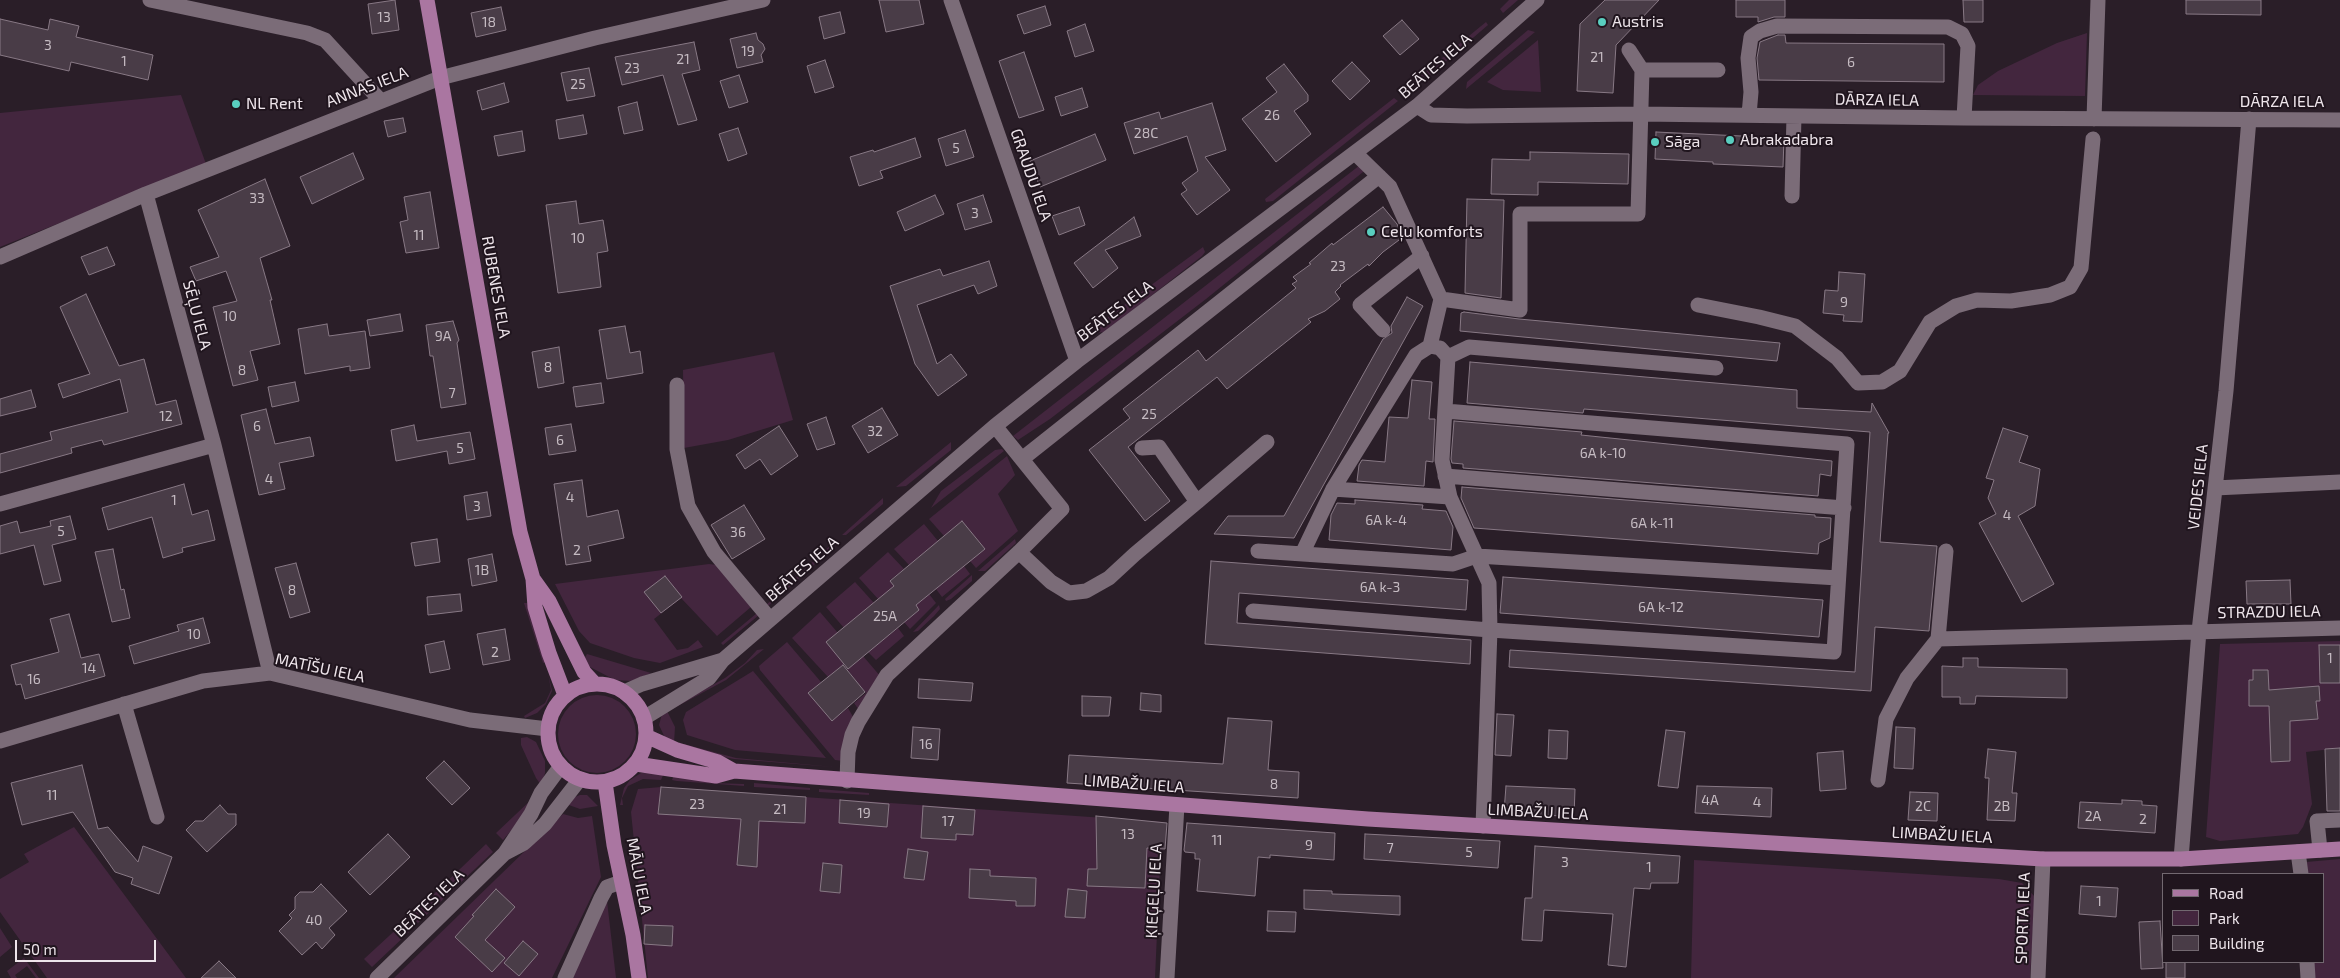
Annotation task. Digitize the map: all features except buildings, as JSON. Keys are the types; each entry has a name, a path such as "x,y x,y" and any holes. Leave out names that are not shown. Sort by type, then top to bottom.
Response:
{"main road":[{"name":"RUBENES IELA","path":"427,0 520,532 533,579 535,607 549,653 566,696"},
{"name":"RUBENES IELA","path":"533,579 549,601 580,664 594,684"},
{"path":"594,684 605,684 624,692 639,708 644,718 646,736 641,755 636,764 616,778 605,782 592,782 580,779 561,766 549,743 548,729 556,705 574,690 594,684"},
{"name":"LIMBAŽU IELA","path":"646,736 677,750 718,762 734,771"},
{"name":"LIMBAŽU IELA","path":"636,764 671,768 707,776 716,776 734,771 847,781 1483,826 2043,858 2181,859 2340,849"},
{"name":"MĀLU IELA","path":"605,782 639,978"}],"street":[{"path":"150,0 307,33 325,40 380,100"},
{"name":"ANNAS IELA","path":"0,257 146,194 380,100 440,78 595,38 763,0"},
{"name":"GRAUDU IELA","path":"951,0 1077,361"},
{"name":"BEĀTES IELA","path":"644,718 709,678 723,660 995,426 1077,361 1418,106 1537,0"},
{"path":"2094,119 2098,0"},
{"path":"1749,115 1751,92 1748,58 1751,37 1760,31 1777,26 1948,27 1962,34 1968,46 1964,118"},
{"path":"1441,299 1520,310 1520,214 1638,214 1642,70 1629,50"},
{"path":"1642,70 1718,70"},
{"name":"DĀRZA IELA","path":"1418,106 1431,115 1640,114 2340,120"},
{"path":"1792,196 1794,116"},
{"name":"VEIDES IELA","path":"2181,859 2199,631 2226,391 2249,119"},
{"path":"1698,305 1795,326 1837,358 1858,383 1882,382 1900,371 1930,322 1956,306 1977,300 2011,301 2050,295 2070,287 2081,268 2093,139"},
{"path":"1355,153 1390,187 1441,299 1430,346"},
{"path":"1022,459 1379,176"},
{"name":"SĒĻU IELA","path":"146,194 214,445 270,673"},
{"path":"1383,330 1360,305 1422,256"},
{"path":"1302,554 1333,490 1416,355 1430,346 1440,348 1448,357 1442,460 1445,476 1450,497 1489,583 1490,630 1483,826"},
{"path":"1448,357 1468,347 1716,368"},
{"path":"677,385 677,449 688,506 714,552 770,619"},
{"path":"1253,611 1490,630 1834,652 1847,444 1445,411"},
{"path":"847,781 848,752 852,735 887,675 1019,552 1062,509 995,426"},
{"path":"1019,552 1050,582 1069,593 1086,591 1109,578 1268,442"},
{"path":"0,504 214,445"},
{"path":"1142,448 1159,447 1198,502"},
{"path":"1445,476 1844,508"},
{"path":"2215,488 2340,482"},
{"path":"1333,490 1450,497"},
{"path":"1258,551 1454,564 1477,556 1838,578"},
{"path":"1878,780 1886,719 1907,678 1938,640 1946,551"},
{"name":"STRAZDU IELA","path":"1938,640 2340,628"},
{"name":"BEĀTES IELA","path":"624,692 642,684 723,660"},
{"name":"MATĪŠU IELA","path":"0,741 203,681 270,673 470,720 548,729"},
{"path":"124,704 157,817"},
{"name":"BEĀTES IELA","path":"377,978 505,853 531,814 541,793 561,766"},
{"name":"BEĀTES IELA","path":"505,853 524,843 545,824 580,779"},
{"name":"ĶIEĢEĻU IELA","path":"1167,978 1177,805"},
{"path":"2320,850 2317,822 2340,820"},
{"path":"2298,852 2301,873"},
{"name":"SPORTA IELA","path":"2038,978 2043,858"},
{"path":"565,978 600,898 607,887 621,882"},
{"path":"2307,963 2308,978"}],"green space":[{"path":"1509,0 1518,0 1503,13 1500,9"},
{"path":"1486,22 1488,25 1416,87 1409,88 1409,85"},
{"path":"1528,30 1535,32 1466,89 1467,82"},
{"path":"2087,33 2085,96 1973,95 1978,85 1998,71 2057,43"},
{"path":"1538,40 1541,92 1503,90 1487,82"},
{"path":"181,95 206,164 0,247 0,113"},
{"path":"1394,98 1398,101 1273,201 1266,202 1265,199"},
{"path":"1360,165 1368,168 1206,299 1050,419 1018,440 1013,436"},
{"path":"1203,247 1205,252 1202,256 1105,332 1095,333 1090,330"},
{"path":"774,352 793,420 728,440 684,448 683,370"},
{"path":"951,442 951,450 906,486 896,487"},
{"path":"1002,449 1004,451 931,508 941,491 995,450"},
{"path":"1007,456 1015,475 998,494 1018,531 976,568 970,561 985,549 962,521 944,536 929,519"},
{"path":"883,498 883,504 846,535 842,535"},
{"path":"924,524 938,541 909,565 894,549"},
{"path":"1015,539 1016,543 985,571 978,571"},
{"path":"834,542 834,547 767,607 765,606"},
{"path":"888,552 904,569 890,580 894,587 879,600 859,578"},
{"path":"709,564 717,565 751,607 717,636 681,598 654,619 677,650 688,648 698,640 703,647 660,663 634,658 590,643 579,631 555,584"},
{"path":"964,566 970,574 942,597 936,589"},
{"path":"972,575 972,581 946,601 945,599"},
{"path":"855,582 874,603 844,628 826,607"},
{"path":"929,594 936,603 910,629 904,622 919,610 916,605"},
{"path":"524,603 527,603 545,662 543,663"},
{"path":"939,605 940,609 934,616 918,631 913,632"},
{"path":"820,612 838,633 844,664 828,677 792,638"},
{"path":"757,613 759,615 723,645 721,643"},
{"path":"898,628 904,636 876,660 868,652"},
{"path":"2340,641 2340,748 2306,752 2312,804 2303,827 2298,834 2220,841 2206,837 2220,644"},
{"path":"787,642 821,682 809,693 832,721 848,708 856,722 843,761 835,760 760,670 759,666"},
{"path":"764,649 726,680 676,707 725,678 745,663 757,650"},
{"path":"587,654 651,673 632,681 615,680 588,666 584,659"},
{"path":"863,656 881,677 861,713 854,703 866,693 847,669"},
{"path":"753,671 826,758 735,750 687,735 683,720 686,712"},
{"path":"548,673 552,691 546,704 537,713 525,718 524,716 545,703 551,690"},
{"path":"597,695 612,698 625,706 633,719 636,734 633,749 625,762 612,770 597,773 582,770 569,762 561,749 558,734 561,719 569,706 582,698"},
{"path":"667,711 675,727 674,743 666,740 659,725 662,714"},
{"path":"527,737 536,742 545,761 545,773 541,785 521,745 521,738"},
{"path":"684,744 736,758 834,767 734,759 713,755 684,746"},
{"path":"641,773 664,773 661,780 643,779 628,786 622,798 623,805 620,805 624,788 630,780"},
{"path":"674,775 712,783 744,784 744,786 677,781 672,780"},
{"path":"754,783 810,788 810,790 754,787"},
{"path":"661,787 1162,822 1155,978 648,978 631,812 638,789"},
{"path":"819,789 869,793 869,795 819,792"},
{"path":"587,795 598,806 580,809 566,804 572,798"},
{"path":"533,798 520,820 503,840 496,833"},
{"path":"563,814 578,818 592,816 601,877 552,978 394,978"},
{"path":"74,827 186,978 47,978 0,912 0,879 29,862 24,854"},
{"path":"486,844 493,852 418,923 411,916"},
{"path":"2340,859 2340,978 2315,978 2314,963 2325,963 2325,873 2308,873 2306,862"},
{"path":"1694,860 1999,879 2022,883 2035,897 2030,978 1691,978"},
{"path":"607,901 616,978 570,978"},
{"path":"402,924 409,932 372,967 364,959"},
{"path":"0,928 12,947 0,957"},
{"path":"24,958 39,978 36,978 27,966 15,975 17,978 11,978 7,971"}],"place":[{"name":"Austris","path":"1602,22"},
{"name":"NL Rent","path":"236,104"},
{"name":"Abrakadabra","path":"1730,140"},
{"name":"Sāga","path":"1655,142"},
{"name":"Ceļu komforts","path":"1371,232"}]}
